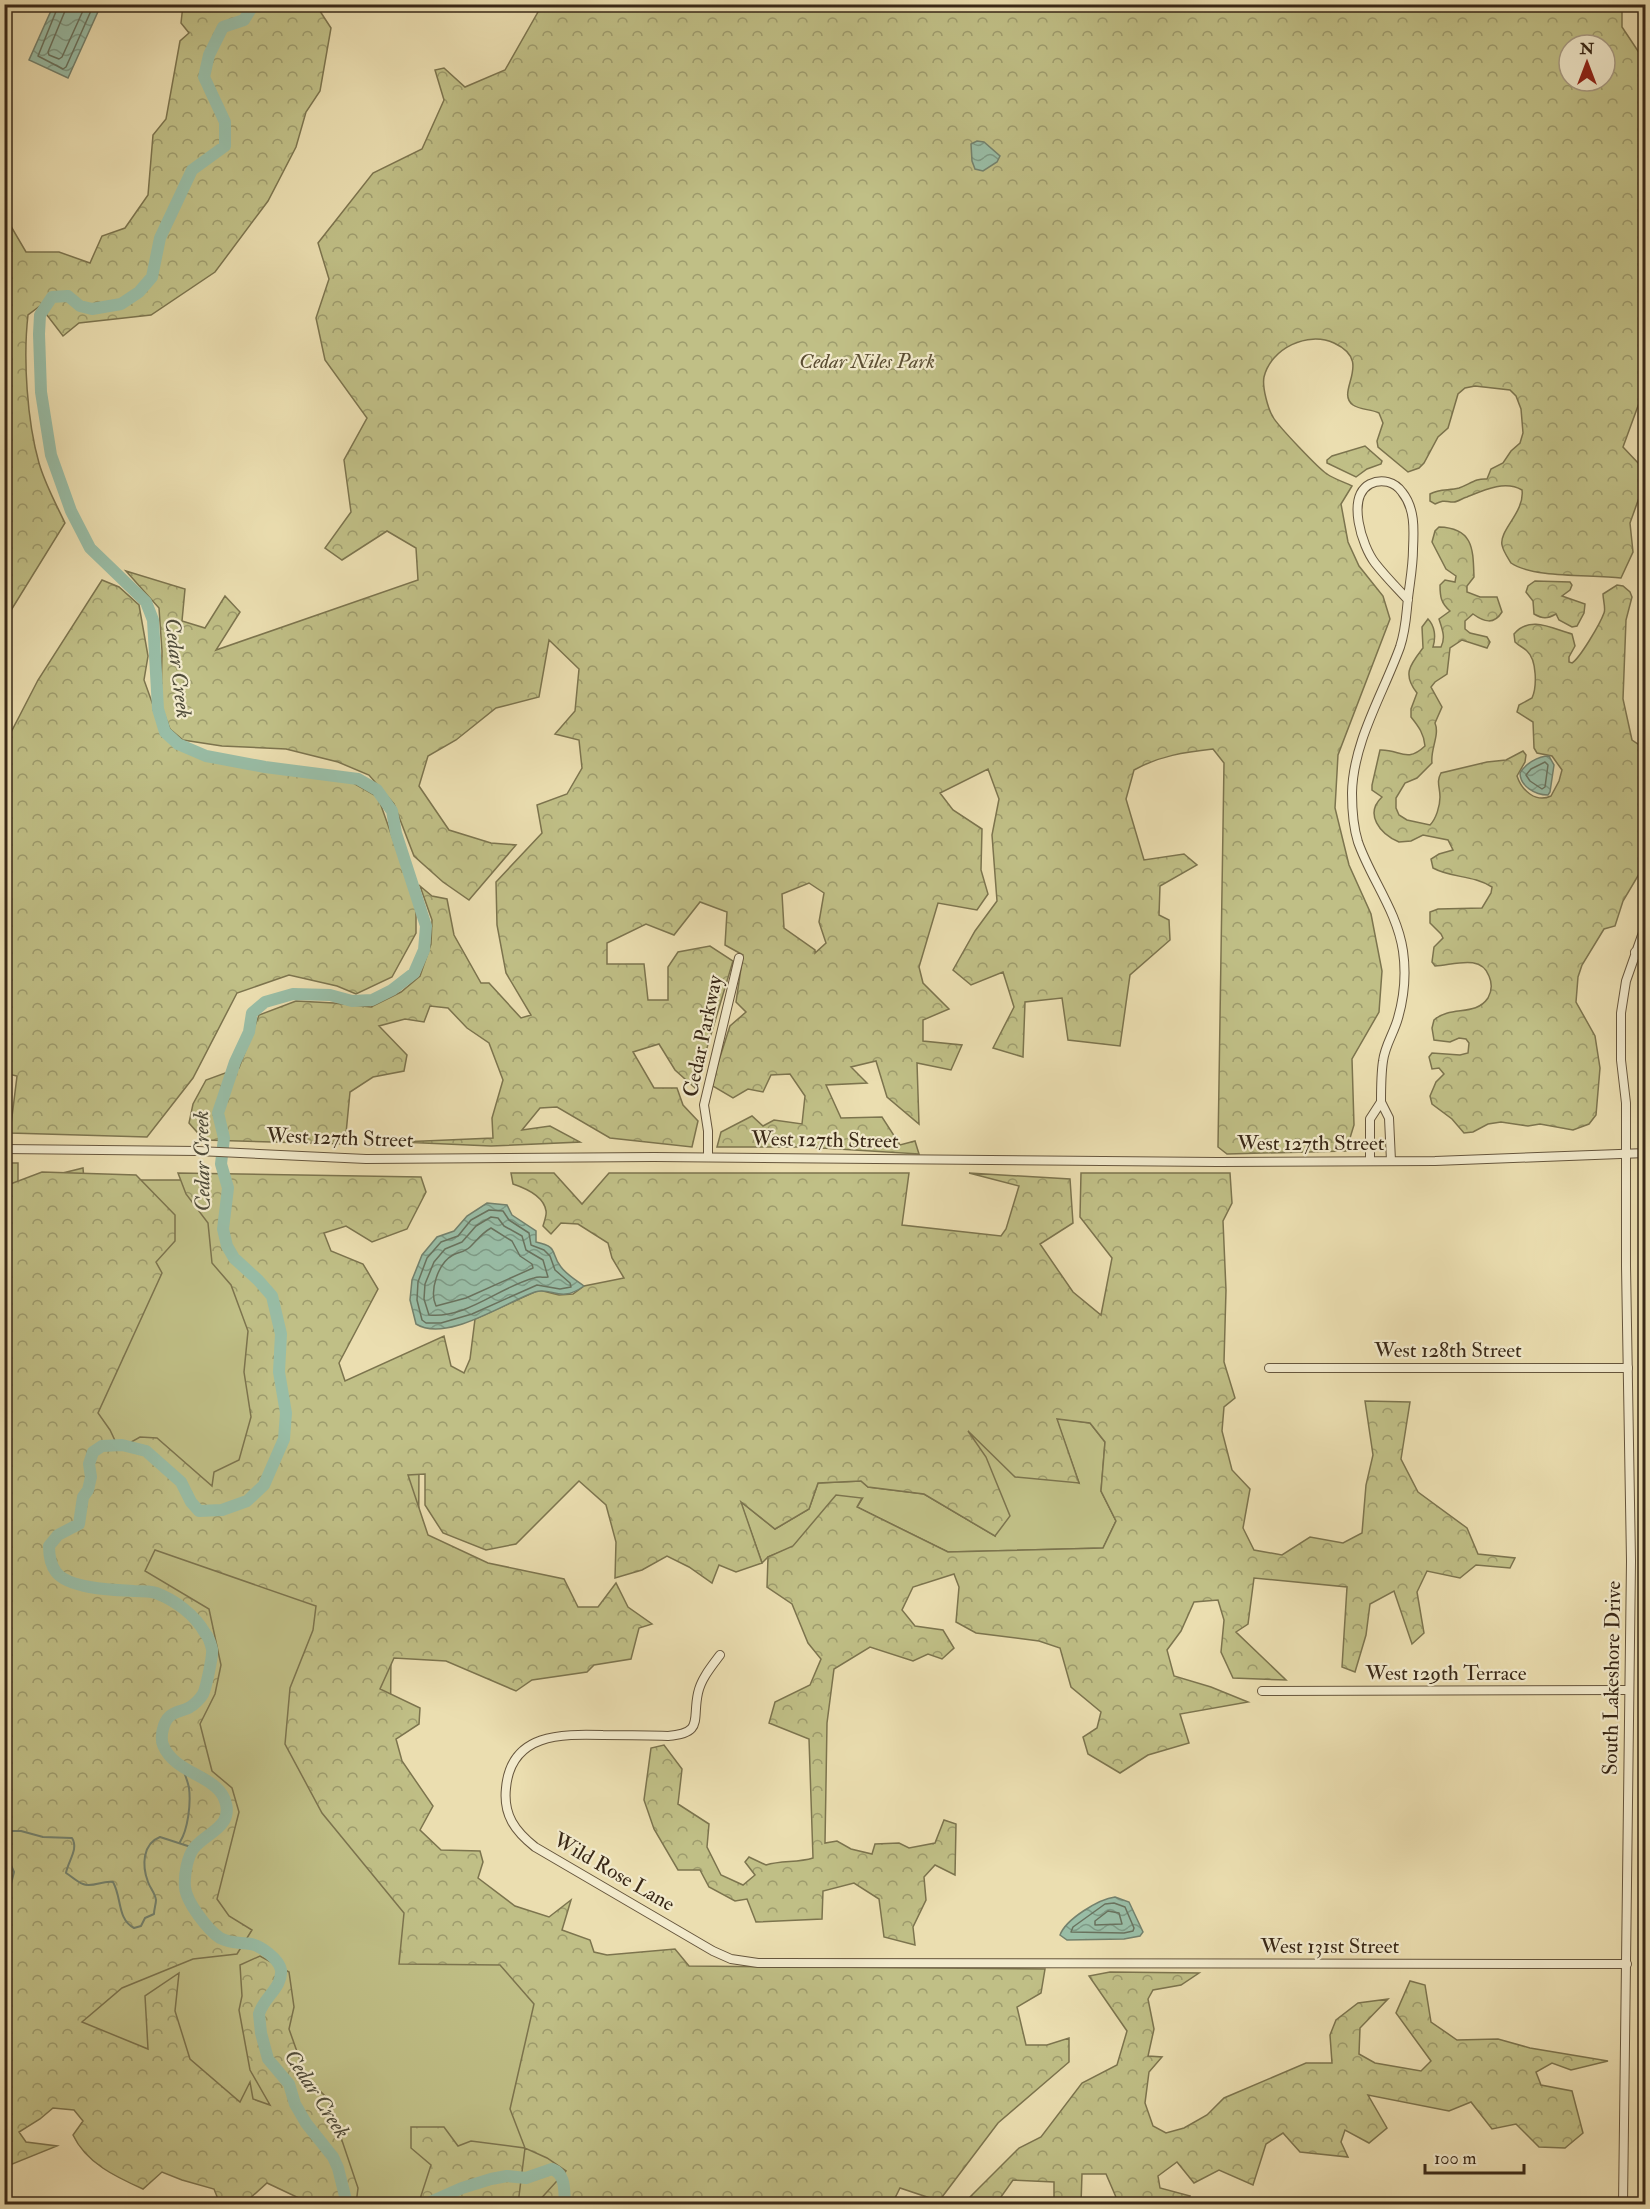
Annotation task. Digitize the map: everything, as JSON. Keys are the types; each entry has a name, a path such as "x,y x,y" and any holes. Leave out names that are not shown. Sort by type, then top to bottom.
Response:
{"street":[{"path":"1391,1161 1389,1118 1381,1102 1383,1060 1388,1041 1398,1019 1403,997 1403,951 1397,926 1358,840 1353,817 1354,770 1401,645 1408,618 1414,525 1406,496 1398,486 1390,482 1370,484 1363,490 1357,509 1366,547 1373,561 1408,600"},
{"name":"South Lakeshore Drive","path":"1623,2205 1631,1561 1626,1102 1621,1060 1621,1013 1626,981 1646,924"},
{"path":"1635,952 1646,956"},
{"name":"Cedar Parkway","path":"708,1157 708,1131 704,1105 739,958"},
{"path":"1370,1161 1370,1119 1381,1102"},
{"name":"West 127th Street","path":"4,1149 198,1151 377,1159 708,1157 1090,1162 1435,1161 1646,1153"},
{"name":"West 128th Street","path":"1269,1368 1628,1368"},
{"name":"Wild Rose Lane","path":"720,1655 701,1683 696,1720 690,1731 682,1735 561,1735 528,1746 514,1762 506,1785 507,1810 515,1829 522,1837 713,1952 731,1959 758,1962 1033,1963"},
{"name":"West 129th Terrace","path":"1262,1691 1629,1690"},
{"name":"West 131st Street","path":"1033,1963 1627,1964"}],"green space":[{"name":"Cedar Niles Park","path":"1622,4 1622,27 1642,57 1645,58 1646,384 1623,447 1640,465 1640,495 1630,523 1633,552 1621,578 1534,572 1511,563 1503,550 1502,539 1522,498 1522,490 1515,487 1494,487 1455,502 1443,501 1435,504 1430,501 1430,494 1434,492 1459,488 1476,480 1487,479 1491,469 1503,463 1520,443 1523,433 1521,409 1516,396 1510,390 1475,386 1465,388 1458,394 1448,428 1438,437 1424,463 1419,468 1408,472 1378,447 1377,441 1383,423 1379,413 1356,407 1348,399 1352,359 1346,351 1334,343 1313,339 1292,345 1282,350 1274,358 1264,377 1267,403 1276,422 1323,470 1352,486 1341,504 1348,542 1359,566 1383,596 1390,619 1338,755 1335,808 1349,865 1371,914 1382,971 1379,1012 1352,1059 1354,1125 1346,1151 1227,1154 1218,1147 1224,763 1213,749 1172,755 1134,770 1126,799 1144,860 1184,854 1197,865 1160,886 1159,915 1169,920 1170,940 1130,975 1120,1046 1068,1040 1062,998 1025,1002 1023,1057 993,1048 1014,1007 1003,972 971,985 953,970 975,931 997,901 992,835 999,799 988,769 940,793 953,810 982,829 981,870 988,894 977,910 938,903 919,967 923,983 949,1009 923,1020 923,1041 962,1045 951,1070 917,1063 919,1124 887,1097 876,1061 851,1067 867,1083 826,1085 841,1118 882,1117 900,1145 915,1141 919,1154 805,1147 717,1147 721,1132 752,1116 763,1126 774,1120 802,1124 805,1096 790,1074 771,1075 763,1092 748,1089 733,1098 711,1085 730,1026 746,1012 736,1002 743,955 725,945 727,912 700,902 674,935 646,924 607,943 607,964 644,964 648,1000 668,1000 668,967 678,952 710,946 733,961 695,1088 675,1070 659,1044 633,1052 654,1088 677,1088 683,1105 698,1121 692,1147 610,1138 557,1107 540,1108 522,1130 550,1126 580,1142 491,1146 401,1142 493,1138 492,1118 503,1080 489,1043 467,1028 448,1008 430,1006 424,1022 405,1019 379,1026 407,1055 404,1071 373,1077 350,1092 345,1144 204,1140 189,1123 193,1104 206,1080 239,1068 259,1015 296,1001 371,1007 401,992 420,976 431,944 432,920 420,886 432,896 447,899 454,935 481,983 489,983 521,1018 531,1015 506,973 497,925 496,882 542,833 537,805 567,794 582,768 579,740 555,734 575,711 579,669 549,640 539,697 496,708 456,740 428,756 419,786 449,830 491,843 516,845 469,900 443,882 414,856 394,804 369,775 338,762 286,749 222,746 183,740 170,729 161,706 162,651 159,608 126,571 185,589 182,621 205,628 225,596 240,612 216,650 418,580 416,548 387,531 342,560 325,548 351,512 344,460 367,418 325,360 316,318 329,279 318,243 373,173 422,149 444,100 435,70 444,68 465,87 505,70 542,5","holes":["809,883 824,893 819,922 826,943 815,953 815,950 784,928 782,894"]},
{"path":"183,5 316,5 331,28 320,91 306,112 296,147 268,201 215,272 151,315 79,323 63,336 40,306 28,315 26,370 35,446 41,471 65,523 5,620 5,216 26,252 59,252 90,263 102,236 125,228 148,195 153,135 166,119 180,41 189,33 181,23"},
{"path":"1365,446 1382,461 1381,464 1367,469 1356,477 1327,463 1332,456"},
{"path":"1439,527 1459,531 1469,542 1472,550 1474,577 1467,586 1467,592 1480,597 1497,597 1502,612 1496,619 1489,621 1473,614 1465,621 1465,629 1470,633 1487,637 1490,642 1487,648 1462,640 1450,648 1447,674 1431,687 1442,707 1435,723 1432,763 1417,778 1405,783 1396,798 1399,815 1407,820 1430,825 1436,816 1439,804 1438,782 1441,773 1506,760 1523,751 1526,755 1525,762 1517,776 1522,786 1535,797 1551,796 1562,770 1552,756 1537,753 1534,748 1533,722 1517,712 1519,705 1532,698 1535,674 1530,655 1515,642 1514,634 1520,628 1534,624 1572,634 1575,646 1569,662 1572,663 1585,648 1602,618 1605,609 1603,594 1617,585 1623,586 1632,597 1626,620 1623,699 1632,740 1638,744 1645,740 1645,864 1623,901 1615,926 1604,929 1582,965 1578,977 1576,1002 1595,1036 1600,1068 1596,1115 1589,1124 1573,1130 1540,1124 1528,1126 1501,1122 1464,1133 1452,1119 1432,1104 1430,1096 1436,1082 1444,1074 1439,1068 1432,1069 1429,1057 1432,1053 1460,1055 1468,1053 1469,1043 1466,1039 1459,1038 1450,1042 1434,1040 1432,1028 1434,1020 1448,1013 1483,1004 1490,993 1491,981 1485,969 1473,963 1435,966 1432,962 1434,947 1443,938 1430,923 1430,912 1438,909 1482,908 1492,887 1477,880 1447,874 1433,868 1431,859 1453,850 1448,840 1423,835 1411,841 1399,842 1386,834 1374,817 1374,810 1382,797 1372,790 1372,785 1380,750 1408,755 1425,746 1421,731 1411,717 1411,709 1417,693 1409,675 1411,665 1423,648 1422,627 1428,619 1434,632 1433,647 1441,647 1443,636 1439,619 1450,611 1442,600 1440,585 1445,580 1455,582 1456,576 1446,569 1432,542 1435,531"},
{"path":"102,580 119,587 139,605 148,656 144,680 163,733 193,754 260,770 348,780 378,797 416,904 416,933 392,977 356,994 337,986 289,975 237,993 193,1078 147,1137 10,1133 17,1076 4,1073 5,744 38,680"},
{"path":"1535,581 1570,582 1572,585 1570,590 1562,596 1585,604 1584,613 1577,626 1572,627 1559,620 1556,614 1545,618 1534,614 1533,601 1526,592 1528,586"},
{"path":"4,1163 18,1163 18,1184 83,1168 84,1180 235,1180 285,1361 419,1461 418,1648 391,1648 390,1793 418,1958 620,1960 620,2204 317,2204 317,2160 118,2159 17,1959 5,2159"},
{"path":"42,1172 136,1175 175,1215 175,1241 156,1262 162,1273 98,1413 119,1449 140,1437 157,1438 212,1486 214,1472 239,1460 251,1417 244,1372 248,1331 231,1285 212,1263 208,1223 186,1194 178,1173 421,1177 426,1192 407,1229 372,1242 346,1226 324,1233 331,1251 363,1264 378,1289 339,1363 345,1381 444,1336 451,1366 464,1373 470,1359 475,1319 539,1290 559,1295 573,1294 584,1286 624,1278 612,1258 608,1243 578,1224 561,1223 551,1234 543,1226 546,1213 542,1201 528,1190 513,1184 511,1173 554,1173 582,1204 609,1173 909,1173 902,1225 1001,1236 1006,1229 1019,1186 969,1173 1070,1179 1073,1223 1040,1244 1073,1292 1101,1315 1112,1258 1080,1217 1081,1173 1230,1173 1232,1203 1223,1221 1226,1290 1224,1362 1235,1398 1224,1407 1222,1431 1232,1470 1250,1489 1243,1528 1254,1550 1282,1555 1310,1537 1343,1543 1362,1533 1366,1485 1373,1455 1365,1401 1410,1402 1401,1459 1418,1492 1467,1528 1478,1554 1515,1558 1510,1568 1476,1565 1460,1578 1427,1571 1417,1592 1424,1633 1412,1644 1394,1591 1370,1604 1366,1635 1355,1672 1342,1667 1347,1587 1254,1578 1248,1624 1236,1632 1286,1680 1233,1678 1221,1652 1224,1620 1218,1600 1194,1602 1181,1631 1167,1650 1174,1676 1211,1687 1248,1702 1180,1714 1189,1743 1148,1755 1120,1773 1088,1754 1083,1737 1097,1728 1101,1712 1071,1687 1060,1648 1039,1641 976,1633 956,1622 959,1587 954,1574 913,1587 902,1610 915,1626 943,1630 954,1648 942,1659 928,1654 913,1661 870,1647 834,1669 827,1723 825,1843 837,1841 851,1849 872,1854 875,1844 899,1843 909,1848 935,1843 944,1820 956,1824 955,1875 935,1865 924,1877 926,1900 913,1927 915,1945 884,1937 879,1899 854,1883 823,1891 822,1919 756,1922 747,1899 735,1901 709,1887 700,1870 678,1870 654,1829 644,1800 651,1748 664,1745 682,1769 678,1804 709,1824 707,1847 721,1875 743,1885 755,1875 745,1862 749,1857 766,1865 813,1858 809,1739 769,1723 775,1702 810,1685 821,1659 808,1643 792,1604 767,1587 768,1557 793,1546 836,1495 862,1498 857,1507 948,1552 1103,1548 1116,1521 1101,1491 1105,1442 1090,1423 1057,1419 1079,1483 1015,1477 968,1431 986,1457 1010,1516 995,1536 924,1494 868,1487 861,1481 818,1483 809,1509 775,1529 741,1502 762,1563 736,1572 719,1565 712,1583 689,1567 667,1556 642,1570 615,1578 616,1542 606,1505 579,1481 516,1544 486,1550 443,1533 425,1505 425,1474 408,1475 428,1535 488,1563 564,1579 578,1607 598,1607 616,1583 628,1607 652,1624 639,1628 631,1659 594,1665 587,1672 532,1680 516,1691 446,1661 394,1658 380,1689 420,1708 419,1724 396,1739 402,1761 433,1806 420,1830 441,1850 480,1851 483,1862 478,1878 515,1906 549,1917 571,1900 562,1930 590,1940 594,1952 607,1955 675,1949 689,1966 1045,1969 1041,1993 1017,2007 1026,2045 1047,2045 1069,2038 1069,2062 998,2123 939,2201 900,2188 892,2204 536,2204 566,2171 547,2158 525,2148 510,2109 534,2004 500,1965 399,1964 404,1913 322,1813 285,1744 290,1688 313,1630 316,1606 155,1550 145,1571 209,1609 221,1665 215,1694 200,1724 212,1771 232,1788 239,1812 217,1899 229,1916 252,1930 237,1954 193,1959 122,1988 82,2022 148,2049 145,1996 179,1973 175,2011 190,2059 240,2102 250,2082 253,2099 270,2105 250,2070 239,2010 242,1996 240,1965 260,1956 289,1972 294,2007 289,2029 306,2077 328,2099 358,2188 356,2204 302,2204 301,2199 267,2183 248,2200 251,2204 220,2204 214,2189 162,2172 143,2189 112,2174 86,2154 73,2135 83,2121 74,2110 53,2108 19,2132 26,2142 57,2146 10,2165 5,2161 5,1186"},
{"path":"1056,1418 1090,1423 1105,1442 1101,1491 1116,1521 1103,1548 948,1552 857,1507 862,1499 810,1527 793,1547 768,1557 762,1563 740,1501 775,1529 809,1509 818,1483 861,1481 868,1487 924,1494 995,1536 965,1427 1079,1483"},
{"path":"1110,1972 1199,1973 1181,1985 1153,1990 1148,1999 1154,2029 1148,2056 1162,2057 1149,2072 1145,2103 1153,2126 1166,2133 1184,2128 1207,2115 1224,2098 1306,2063 1332,2063 1330,2035 1336,2020 1358,2003 1388,1999 1360,2028 1359,2054 1375,2063 1421,2071 1431,2061 1396,2013 1410,1981 1425,1985 1431,2022 1457,2040 1498,2039 1530,2048 1608,2061 1571,2070 1552,2063 1536,2072 1541,2085 1572,2091 1583,2133 1565,2148 1539,2147 1516,2124 1492,2129 1471,2102 1449,2111 1368,2095 1387,2128 1369,2143 1345,2130 1341,2142 1348,2157 1300,2152 1283,2133 1266,2144 1253,2185 1219,2170 1194,2183 1177,2162 1158,2176 1160,2188 1190,2196 1186,2204 1119,2204 1106,2174 1082,2174 1081,2204 1054,2204 1054,2182 1013,2180 996,2204 963,2204 1019,2148 1041,2137 1082,2083 1117,2065 1127,2031 1089,1976"},
{"path":"411,2127 444,2127 458,2146 471,2141 525,2148 518,2204 405,2204 420,2199 431,2165 411,2148"}],"water":[{"path":"54,4 101,5 68,78 29,60"},
{"path":"977,141 984,142 1000,156 997,162 983,171 975,169 972,161 971,144"},
{"path":"1549,756 1554,765 1550,792 1548,795 1543,795 1525,786 1520,773 1532,761"},
{"path":"487,1203 507,1205 512,1215 536,1231 536,1242 552,1249 563,1270 584,1286 568,1294 535,1292 475,1319 443,1329 428,1329 416,1324 410,1300 412,1280 422,1255 437,1237 454,1231 467,1216"},
{"path":"1115,1897 1129,1902 1143,1932 1140,1936 1124,1939 1067,1940 1060,1935 1076,1916 1100,1902"}],"waterway":[{"name":"Cedar Creek","path":"254,4 244,20 223,27 209,55 204,77 225,122 225,146 192,170 160,238 152,277 139,292 121,304 92,309 80,306 68,296 52,297 40,315 41,392 51,455 71,511 90,548 146,602 153,620 158,709 165,732 178,744 206,756 265,767 358,779 377,790 392,811 396,833 426,926 424,950 414,973 392,990 372,1000 352,1001 330,995 293,994 265,1002 252,1013 249,1032 235,1062 218,1113 224,1138 221,1164 228,1188 223,1229 227,1246 234,1258 272,1296 281,1334 279,1372 286,1413 284,1439 264,1485 247,1501 222,1510 199,1511 191,1502 181,1482 146,1451 122,1445 102,1446 93,1452 89,1464 91,1477 88,1490 83,1497 79,1524 58,1535 49,1546 49,1550 52,1566 62,1578 92,1588 156,1593 190,1614 208,1638 212,1653 203,1694 192,1706 170,1716 162,1734 162,1742 168,1754 184,1768 219,1790 227,1808 223,1822 192,1852 186,1872 186,1893 198,1915 220,1938 260,1947 280,1966 279,1982 259,2014 268,2059 289,2084 295,2104 306,2123 333,2157 347,2204"},
{"path":"180,1842 187,1823 190,1801 189,1786 183,1769"},
{"path":"4,1837 10,1831 21,1831 43,1837 72,1838 74,1851 66,1873 86,1885 113,1882 122,1914 134,1928 141,1926 145,1918 154,1914 156,1900 148,1882 144,1863 150,1845 160,1837 194,1848"},
{"path":"4,1850 14,1872 4,1912"},
{"name":"Cedar Creek","path":"426,2204 462,2188 491,2179 507,2176 526,2178 552,2169 557,2171 562,2179 565,2204"}]}
